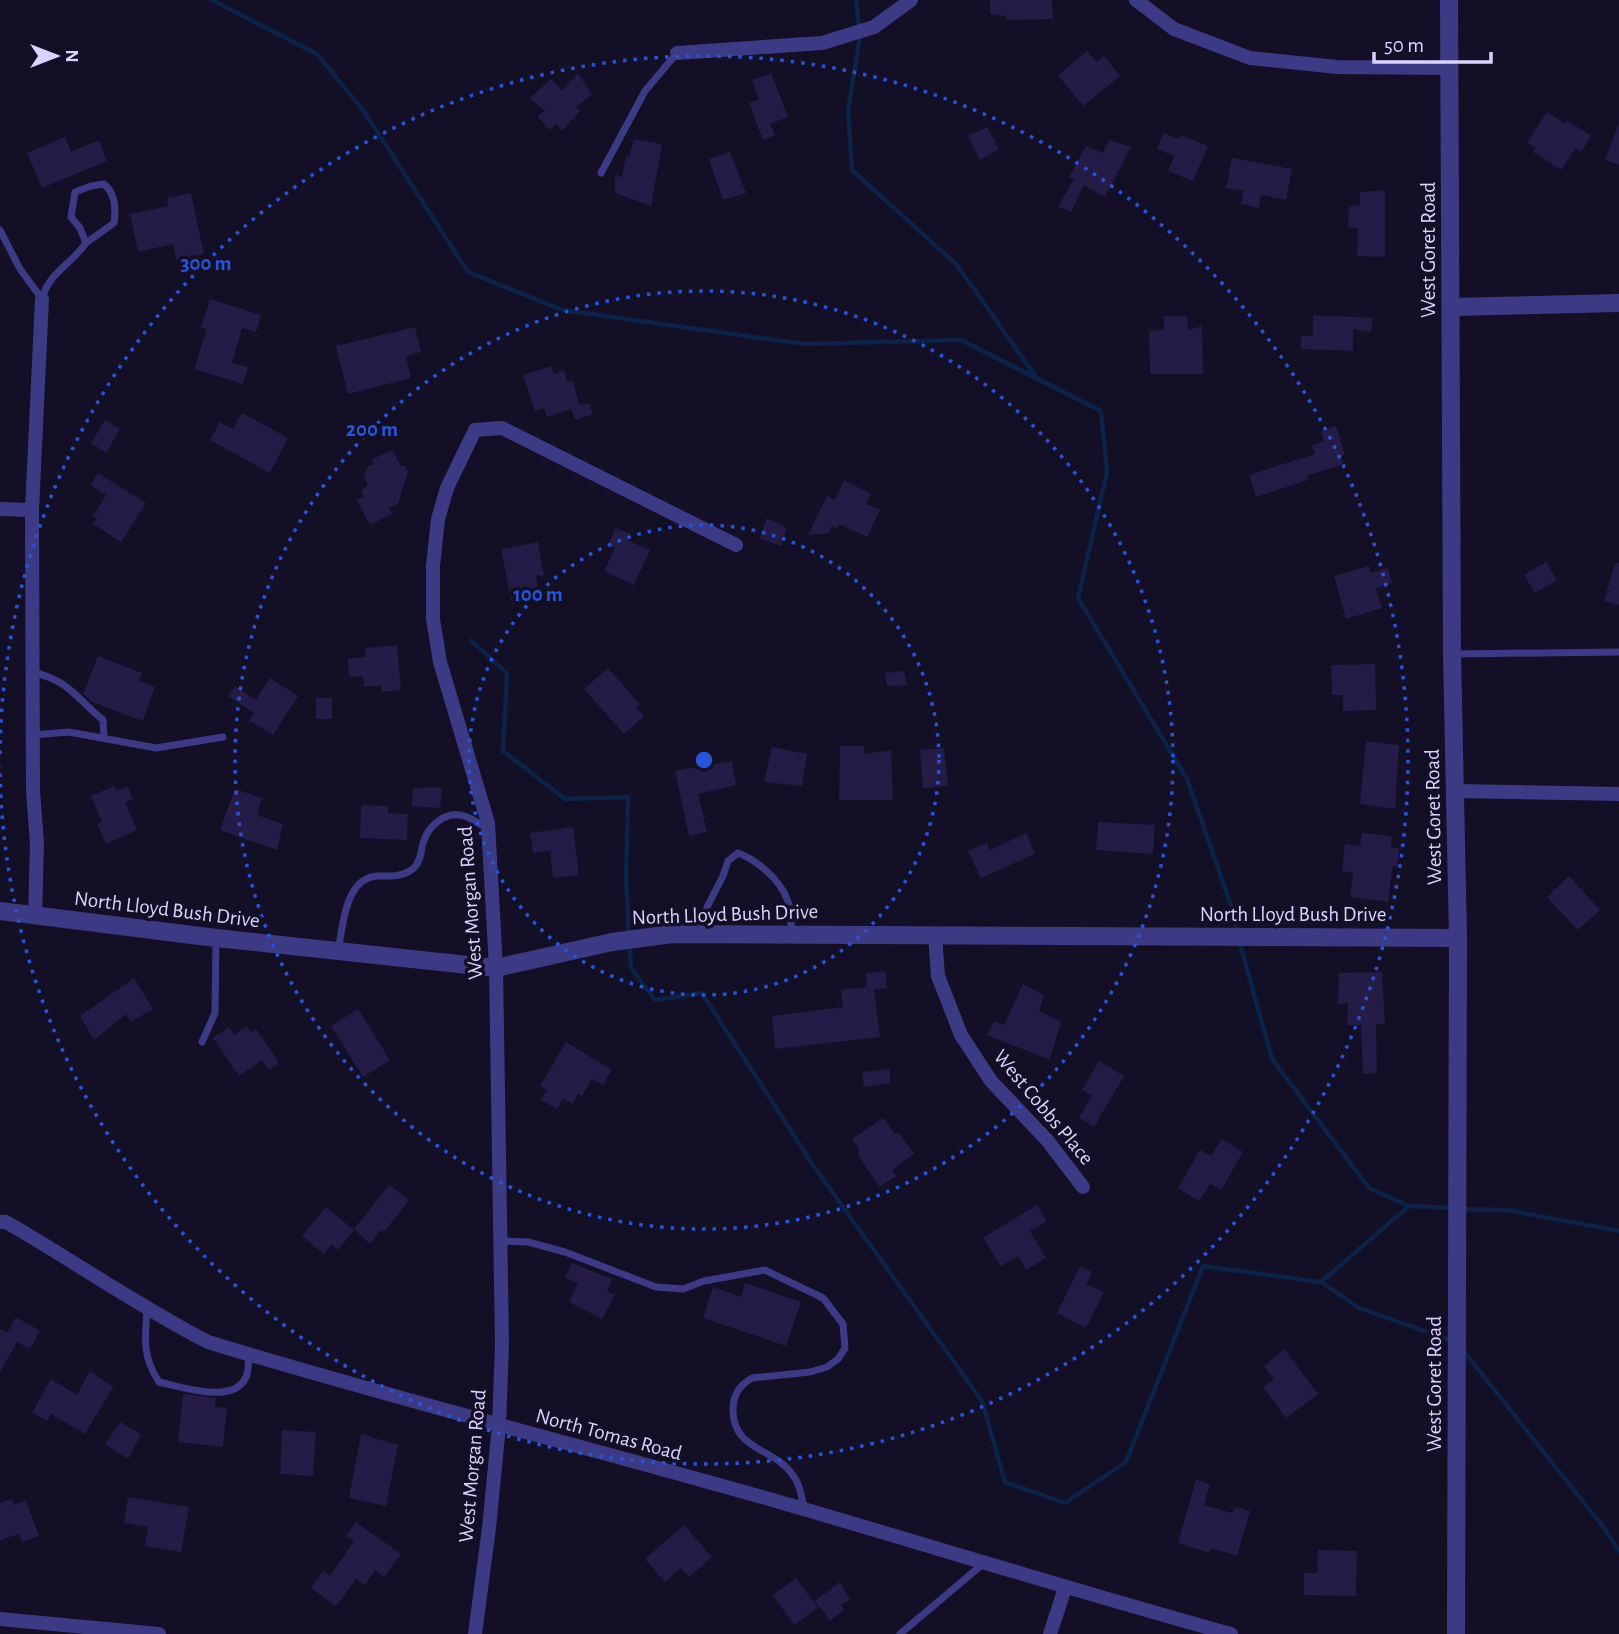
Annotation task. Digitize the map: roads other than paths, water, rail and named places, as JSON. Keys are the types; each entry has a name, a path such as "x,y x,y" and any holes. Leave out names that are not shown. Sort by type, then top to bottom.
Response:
{"street":[{"path":"677,53 822,43 874,27 911,0"},
{"path":"1136,0 1174,29 1250,58 1337,67 1449,68"},
{"name":"West Goret Road","path":"1449,0 1452,654 1458,938 1456,1634"},
{"path":"35,916 37,843 33,791 32,510 42,299"},
{"path":"1452,307 1619,303"},
{"name":"West Morgan Road","path":"475,1634 499,1426 502,1344 496,968 488,829 440,662 433,619 433,566 438,519 447,488 475,430 502,428 736,545"},
{"path":"0,509 32,510"},
{"path":"1456,791 1619,794"},
{"name":"North Lloyd Bush Drive","path":"0,911 216,938 496,968 625,939 702,934 1458,938"},
{"name":"West Cobbs Place","path":"935,935 938,976 961,1035 991,1081 1047,1140 1083,1187"},
{"name":"North Tomas Road","path":"0,1222 6,1222 69,1258 147,1308 208,1342 1231,1634"},
{"path":"1050,1634 1065,1587"},
{"path":"0,1619 113,1632 159,1634"}],"lane":[{"path":"601,173 645,91 677,53"},
{"path":"42,299 46,284 80,253 86,243 114,223 116,211 111,190 104,184 75,192 71,216 86,243"},
{"path":"0,230 20,268 42,299"},
{"path":"1452,654 1619,652"},
{"path":"33,672 52,677 66,685 103,720 104,736"},
{"path":"33,735 69,732 104,736 156,748 223,737"},
{"path":"338,951 344,919 357,885 367,877 391,877 415,867 424,840 434,824 448,815 463,815 488,829"},
{"path":"702,934 702,916 728,861 738,853 780,886 788,899 791,934"},
{"path":"202,1042 215,1013 216,938"},
{"path":"502,1241 528,1242 565,1252 656,1287 683,1289 704,1281 765,1270 823,1298 843,1324 845,1348 838,1359 827,1367 810,1372 752,1378 744,1383 733,1403 733,1423 746,1441 792,1473 801,1491 804,1510"},
{"path":"147,1308 144,1346 148,1366 159,1382 224,1393 237,1389 246,1377 249,1355"},
{"path":"900,1634 985,1562"}],"waterway":[{"path":"212,0 317,54 363,110 468,272 562,310 804,344 961,340 1101,411 1107,472 1078,598 1187,779 1233,911 1237,932"},
{"path":"856,0 859,27"},
{"path":"860,36 848,111 852,170 957,265 1036,377"},
{"path":"471,641 507,673 503,751 565,799 628,797 626,878 629,935"},
{"path":"1239,940 1272,1059 1369,1188 1409,1206 1453,1208"},
{"path":"630,944 631,968 655,1000 702,993 813,1165 982,1401 1005,1482 1065,1503 1126,1462 1203,1266 1321,1282 1409,1206"},
{"path":"1462,1209 1507,1210 1619,1231"},
{"path":"1321,1282 1359,1308 1453,1341"},
{"path":"1462,1349 1604,1528 1619,1551"}]}
